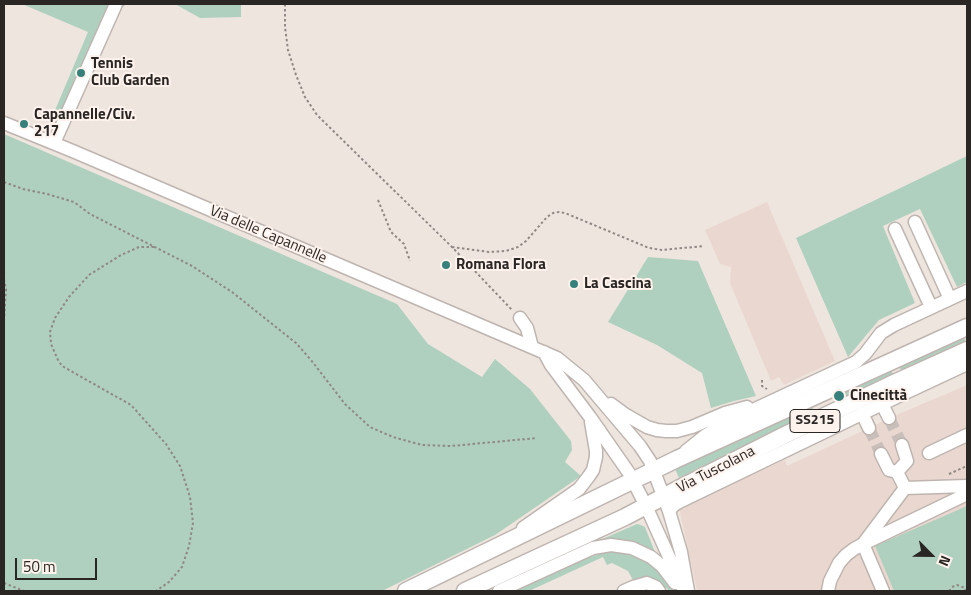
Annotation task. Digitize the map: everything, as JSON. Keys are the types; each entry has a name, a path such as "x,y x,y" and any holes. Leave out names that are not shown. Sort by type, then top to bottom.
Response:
{"main road":[{"name":"Via Tuscolana","path":"406,591 677,459 967,327"},
{"name":"Via Tuscolana","path":"465,591 618,521 646,506 667,504 785,435 967,350"}],"street":[{"path":"54,143 116,4"},
{"name":"Via delle Capannelle","path":"4,123 557,358 584,380 640,446 650,461 667,504 681,552 685,591"},
{"path":"914,222 950,299"},
{"path":"895,229 931,307"},
{"name":"Via Tuscolana","path":"677,459 706,435 760,406 856,362 885,330 902,320 967,291"},
{"path":"520,318 538,350 626,467 685,591"},
{"name":"Via Tuscolana","path":"667,504 684,499 967,364"},
{"path":"584,380 626,415 647,427 662,431 685,429 731,411 760,406"},
{"path":"882,404 889,418"},
{"path":"862,414 868,428"},
{"path":"498,546 578,489 586,481 593,470 596,458 590,418"},
{"path":"929,453 967,435"},
{"path":"897,472 907,461 902,445"},
{"path":"882,454 889,470 897,472 905,488"},
{"path":"905,488 967,486"},
{"path":"863,544 905,488"},
{"path":"828,591 830,581 839,563 850,552 967,494"},
{"path":"863,544 883,591"},
{"path":"499,591 593,548 611,545 632,548 651,557 685,591"},
{"path":"624,591 647,583 652,584 659,591"}],"path":[{"path":"284,4 288,50 305,97 317,115 452,247 520,318"},
{"path":"4,182 23,189 74,202 90,214 192,266 232,292 296,343 345,404 370,427 393,437 422,445 451,446 538,438"},
{"path":"378,200 391,232 404,244 410,261"},
{"path":"452,247 489,252 518,248 547,216 553,212 565,213 649,248 662,250 704,246"},
{"path":"156,591 169,582 182,567 190,546 194,523 190,497 180,466 166,444 131,405 62,366 51,344 50,332 55,318 69,297 89,275 139,247 157,247"},
{"path":"4,279 6,289 4,322"},
{"path":"762,380 762,386 766,388"},
{"path":"4,583 24,591"},
{"path":"949,591 957,585 966,588 966,591"}],"shaded area":[{"path":"767,202 835,361 784,385 779,377 771,381 730,283 731,267 720,264 705,230"},
{"path":"967,385 967,591 697,591 679,508 785,460 787,466 901,413"}],"green space":[{"name":"Tennis Club Garden","path":"22,4 126,4 117,13 65,119 53,115 88,32"},
{"path":"175,4 241,4 241,17 200,18"},
{"path":"4,134 397,304 428,344 482,377 495,359 530,389 571,441 572,450 565,462 581,476 495,535 382,591 4,591"},
{"path":"967,156 967,282 957,287 920,209 883,226 915,303 879,320 848,357 796,238"},
{"path":"648,257 698,261 756,396 711,408 702,373 657,345 608,322"},
{"path":"964,337 965,341 901,370 899,367"},
{"path":"891,370 893,374 835,401 832,397"},
{"path":"812,406 814,411 679,478 675,469"},
{"path":"967,506 967,591 894,591 875,546"},
{"path":"637,524 645,527 655,552 601,542 600,540"},
{"path":"608,552 632,554 644,559 658,570 673,591 668,591 667,588 662,591 650,578 641,577 633,580 628,571 612,563 607,565 603,557 529,591 514,591 586,558"}],"tunnel":[{"path":"889,418 902,445"},
{"path":"869,428 881,454"}],"place":[{"name":"Tennis Club Garden","path":"81,73"},
{"name":"Capannelle/Civ. 217","path":"24,124"},
{"name":"Romana Flora","path":"446,265"},
{"name":"La Cascina","path":"574,284"},
{"name":"Cinecittà","path":"839,396"}]}
